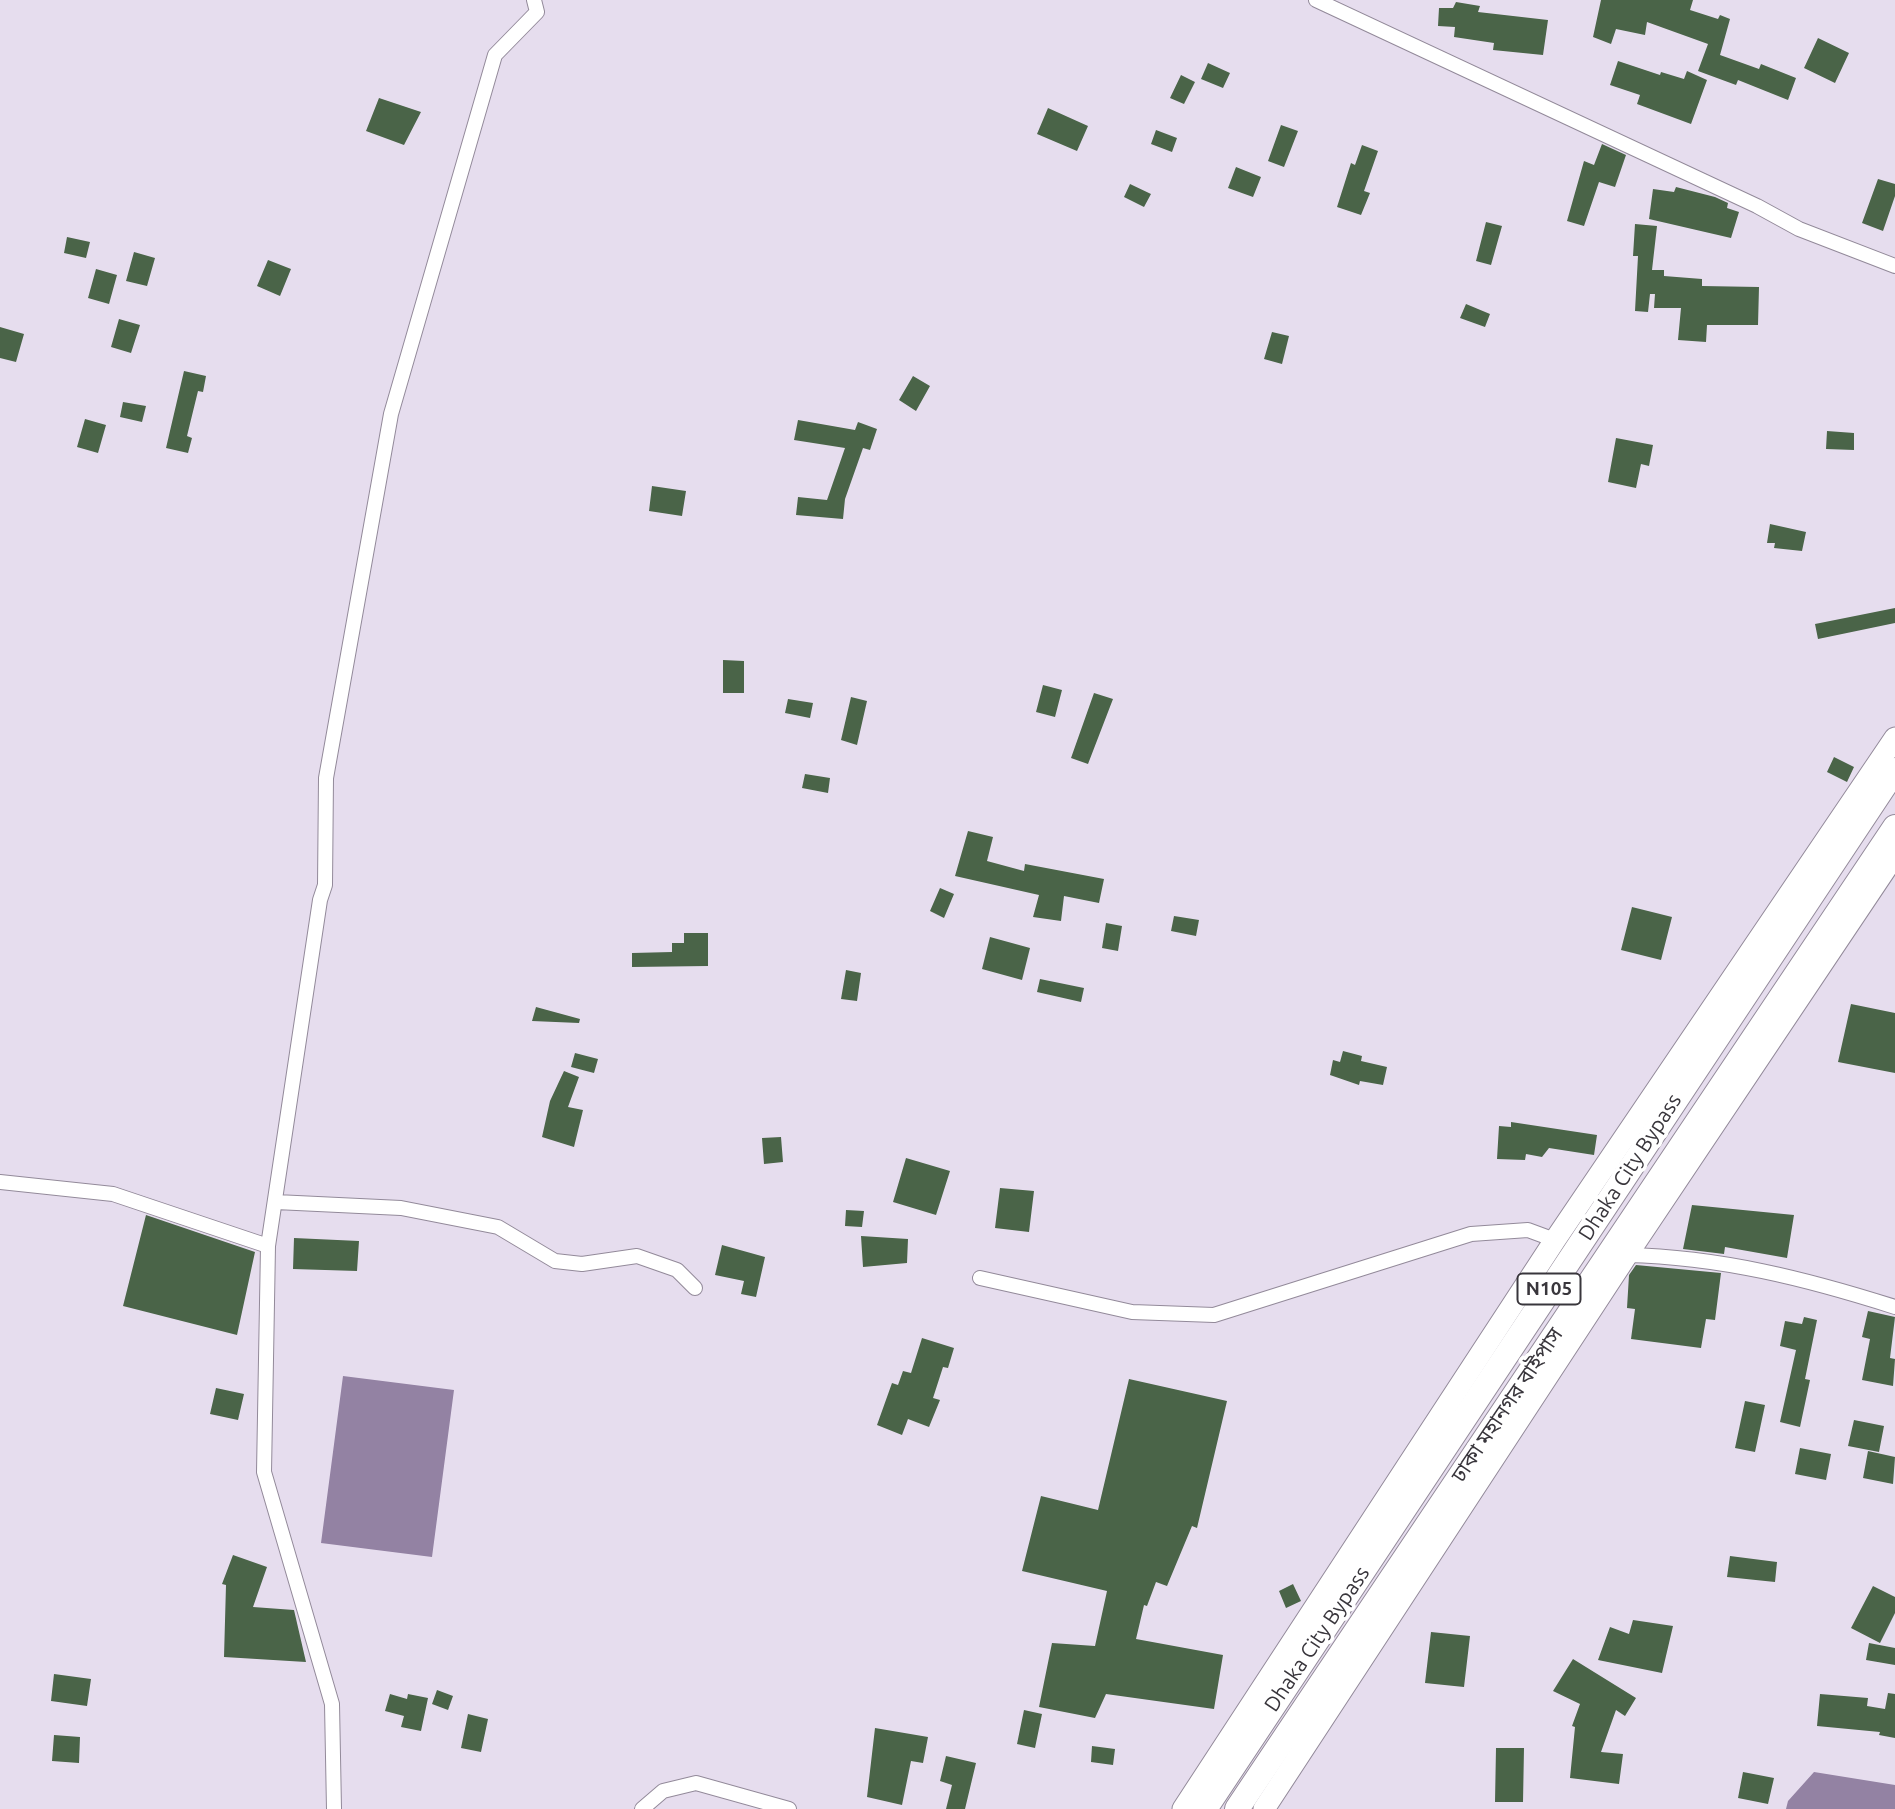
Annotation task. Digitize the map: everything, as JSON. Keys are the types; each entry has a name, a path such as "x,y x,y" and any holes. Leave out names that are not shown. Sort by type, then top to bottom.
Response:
{"highway":[{"name":"Dhaka City Bypass","path":"1205,1809 1895,771"},
{"name":"ঢাকা মহানগর বাইপাস","path":"1237,1809 1895,827"}],"main road":[{"path":"1183,1809 1555,1240 1895,738"},
{"path":"1265,1809 1627,1255 1895,855"}],"street":[{"path":"334,1809 332,1704 264,1472 268,1246 320,900 325,885 327,778 391,414 495,55 537,12 534,0"},
{"path":"1316,0 1757,206 1799,229 1895,266"},
{"path":"0,1182 113,1194 268,1246"},
{"path":"275,1202 401,1208 498,1227 555,1261 582,1264 637,1256 677,1270 695,1289"},
{"path":"980,1278 1132,1312 1214,1315 1471,1234 1528,1230 1555,1240"},
{"path":"1627,1255 1684,1256 1778,1273 1895,1307"},
{"path":"642,1809 663,1791 695,1783 789,1809"}],"shaded area":[{"path":"343,1376 454,1390 432,1557 321,1543"},
{"path":"1814,1772 1895,1785 1895,1809 1786,1809 1788,1801"}],"building":[{"path":"1601,0 1693,0 1690,10 1718,19 1720,15 1730,19 1720,55 1759,69 1761,64 1796,78 1788,100 1738,80 1736,85 1698,71 1708,44 1647,22 1645,35 1616,29 1611,44 1593,37"},
{"path":"1456,2 1480,6 1478,12 1548,20 1543,55 1493,50 1494,43 1454,37 1455,27 1438,26 1439,8 1453,8"},
{"path":"1818,38 1849,53 1835,83 1804,68"},
{"path":"1618,61 1660,75 1661,72 1684,79 1687,71 1707,80 1691,124 1637,104 1640,95 1610,85"},
{"path":"1208,63 1230,73 1223,88 1201,79"},
{"path":"1181,75 1195,82 1184,104 1170,98"},
{"path":"379,98 421,112 404,145 366,131"},
{"path":"1048,108 1088,126 1077,151 1037,134"},
{"path":"1281,125 1298,131 1284,167 1268,161"},
{"path":"1156,130 1177,138 1172,152 1151,144"},
{"path":"1602,144 1626,155 1615,187 1599,182 1584,226 1567,221 1584,161 1594,165"},
{"path":"1362,145 1378,151 1364,191 1370,193 1361,215 1337,207 1351,163 1355,165"},
{"path":"1236,167 1261,177 1253,197 1228,188"},
{"path":"1878,179 1895,184 1895,196 1883,231 1862,223"},
{"path":"1130,184 1151,194 1144,207 1124,197"},
{"path":"1676,187 1715,197 1728,203 1727,208 1739,212 1731,238 1649,219 1653,189 1674,192"},
{"path":"1486,222 1502,226 1491,265 1476,261"},
{"path":"1635,224 1657,226 1652,270 1664,270 1664,276 1702,279 1702,286 1759,287 1758,325 1707,325 1706,342 1678,340 1681,308 1654,308 1655,294 1650,294 1648,312 1635,311 1638,256 1633,256"},
{"path":"67,237 90,242 86,258 64,253"},
{"path":"134,252 155,258 147,286 126,281"},
{"path":"268,260 291,269 280,296 257,286"},
{"path":"96,269 117,275 109,304 88,298"},
{"path":"1466,304 1490,314 1485,327 1460,318"},
{"path":"119,319 140,325 131,353 111,347"},
{"path":"0,327 24,334 16,362 0,358"},
{"path":"1272,332 1289,336 1282,364 1264,359"},
{"path":"184,371 206,376 203,392 198,391 187,436 192,438 188,453 166,448"},
{"path":"913,376 930,386 916,411 899,400"},
{"path":"123,402 146,406 142,422 120,417"},
{"path":"85,419 106,425 98,453 77,447"},
{"path":"798,420 855,430 858,422 877,429 870,450 863,448 845,499 843,519 796,515 798,497 827,500 845,448 794,440"},
{"path":"1827,431 1854,433 1854,450 1826,449"},
{"path":"1616,438 1653,445 1649,466 1641,464 1636,488 1608,482"},
{"path":"652,486 686,491 682,516 649,511"},
{"path":"1770,524 1806,532 1802,551 1774,548 1775,543 1767,543"},
{"path":"1895,608 1895,623 1818,639 1815,624"},
{"path":"723,660 744,661 744,693 723,693"},
{"path":"1043,685 1062,690 1055,717 1036,712"},
{"path":"1094,693 1113,699 1088,764 1071,758"},
{"path":"851,697 867,701 857,745 841,740"},
{"path":"788,699 813,703 810,718 785,713"},
{"path":"1834,757 1854,767 1847,782 1827,772"},
{"path":"805,774 830,778 828,793 802,788"},
{"path":"968,831 993,837 987,861 1024,871 1025,864 1104,879 1099,903 1064,896 1061,921 1033,917 1039,895 955,876"},
{"path":"940,888 954,894 944,918 930,911"},
{"path":"1632,907 1672,917 1661,960 1621,950"},
{"path":"1174,916 1199,920 1196,936 1171,931"},
{"path":"1106,923 1122,926 1118,951 1102,948"},
{"path":"684,933 708,933 708,966 632,967 632,953 672,952 672,943 684,943"},
{"path":"990,937 1030,948 1022,980 982,969"},
{"path":"846,970 861,973 857,1001 841,999"},
{"path":"1040,979 1084,988 1081,1002 1037,992"},
{"path":"1851,1004 1895,1013 1895,1073 1838,1062"},
{"path":"536,1007 580,1019 579,1023 532,1021"},
{"path":"1343,1051 1362,1056 1361,1061 1387,1067 1383,1085 1360,1081 1359,1085 1330,1075 1333,1060 1340,1062"},
{"path":"575,1053 598,1059 594,1073 571,1067"},
{"path":"564,1071 579,1077 568,1107 583,1110 574,1147 542,1137 550,1101"},
{"path":"1511,1122 1597,1135 1594,1155 1549,1148 1542,1157 1526,1154 1525,1160 1497,1159 1499,1126 1511,1127"},
{"path":"781,1137 783,1162 764,1164 762,1138"},
{"path":"906,1158 950,1171 936,1215 893,1202"},
{"path":"1000,1188 1034,1191 1029,1232 995,1228"},
{"path":"1692,1205 1794,1215 1787,1258 1725,1247 1724,1254 1683,1249"},
{"path":"846,1210 864,1211 862,1227 845,1226"},
{"path":"146,1215 255,1252 237,1335 123,1306"},
{"path":"861,1236 908,1239 907,1263 863,1267"},
{"path":"294,1238 359,1241 357,1271 293,1269"},
{"path":"722,1245 765,1257 756,1297 741,1294 744,1281 715,1275"},
{"path":"1636,1265 1721,1273 1715,1320 1706,1319 1701,1348 1631,1339 1635,1309 1627,1308 1629,1275"},
{"path":"1868,1311 1895,1317 1890,1358 1895,1359 1893,1386 1862,1380 1870,1339 1862,1337"},
{"path":"1804,1317 1817,1320 1805,1379 1810,1380 1800,1427 1780,1422 1796,1350 1780,1346 1785,1321 1802,1324"},
{"path":"922,1338 954,1348 948,1368 943,1367 933,1398 940,1400 929,1427 908,1419 902,1435 877,1425 892,1383 898,1385 903,1371 911,1373"},
{"path":"1129,1379 1227,1401 1197,1528 1192,1526 1167,1586 1156,1582 1147,1606 1144,1605 1136,1639 1223,1655 1214,1709 1106,1694 1095,1718 1039,1707 1052,1643 1095,1646 1107,1591 1022,1571 1041,1496 1098,1510"},
{"path":"216,1388 244,1394 238,1420 210,1414"},
{"path":"1745,1401 1765,1405 1755,1452 1735,1448"},
{"path":"1854,1420 1884,1426 1879,1452 1848,1446"},
{"path":"1800,1448 1831,1454 1826,1480 1795,1474"},
{"path":"1868,1451 1895,1457 1893,1484 1863,1478"},
{"path":"233,1555 267,1567 253,1607 294,1610 306,1662 224,1657 226,1585 222,1584"},
{"path":"1730,1556 1777,1562 1775,1582 1727,1577"},
{"path":"1293,1584 1301,1601 1286,1608 1279,1591"},
{"path":"1873,1586 1895,1597 1895,1613 1880,1643 1851,1628"},
{"path":"1633,1620 1673,1626 1662,1673 1598,1660 1610,1627 1629,1634"},
{"path":"1431,1632 1470,1636 1464,1687 1425,1683"},
{"path":"1869,1643 1895,1648 1895,1665 1866,1660"},
{"path":"1573,1659 1636,1698 1625,1716 1616,1710 1601,1752 1623,1754 1619,1784 1570,1778 1575,1727 1572,1726 1580,1704 1553,1691"},
{"path":"54,1674 91,1679 87,1706 51,1701"},
{"path":"437,1690 453,1696 448,1710 432,1704"},
{"path":"1888,1693 1895,1694 1895,1738 1879,1735 1880,1732 1817,1726 1820,1694 1868,1698 1867,1706 1885,1709"},
{"path":"390,1694 407,1699 408,1694 428,1698 421,1731 401,1727 404,1716 385,1711"},
{"path":"1024,1710 1042,1714 1035,1748 1017,1744"},
{"path":"468,1714 488,1719 481,1752 461,1748"},
{"path":"875,1728 928,1737 923,1763 911,1761 902,1805 867,1797"},
{"path":"54,1735 80,1737 79,1763 52,1761"},
{"path":"1092,1746 1115,1749 1113,1765 1091,1762"},
{"path":"1496,1748 1524,1748 1523,1802 1495,1802"},
{"path":"946,1756 976,1763 965,1809 946,1809 952,1785 940,1781"},
{"path":"1743,1772 1774,1778 1768,1804 1738,1798"}]}
